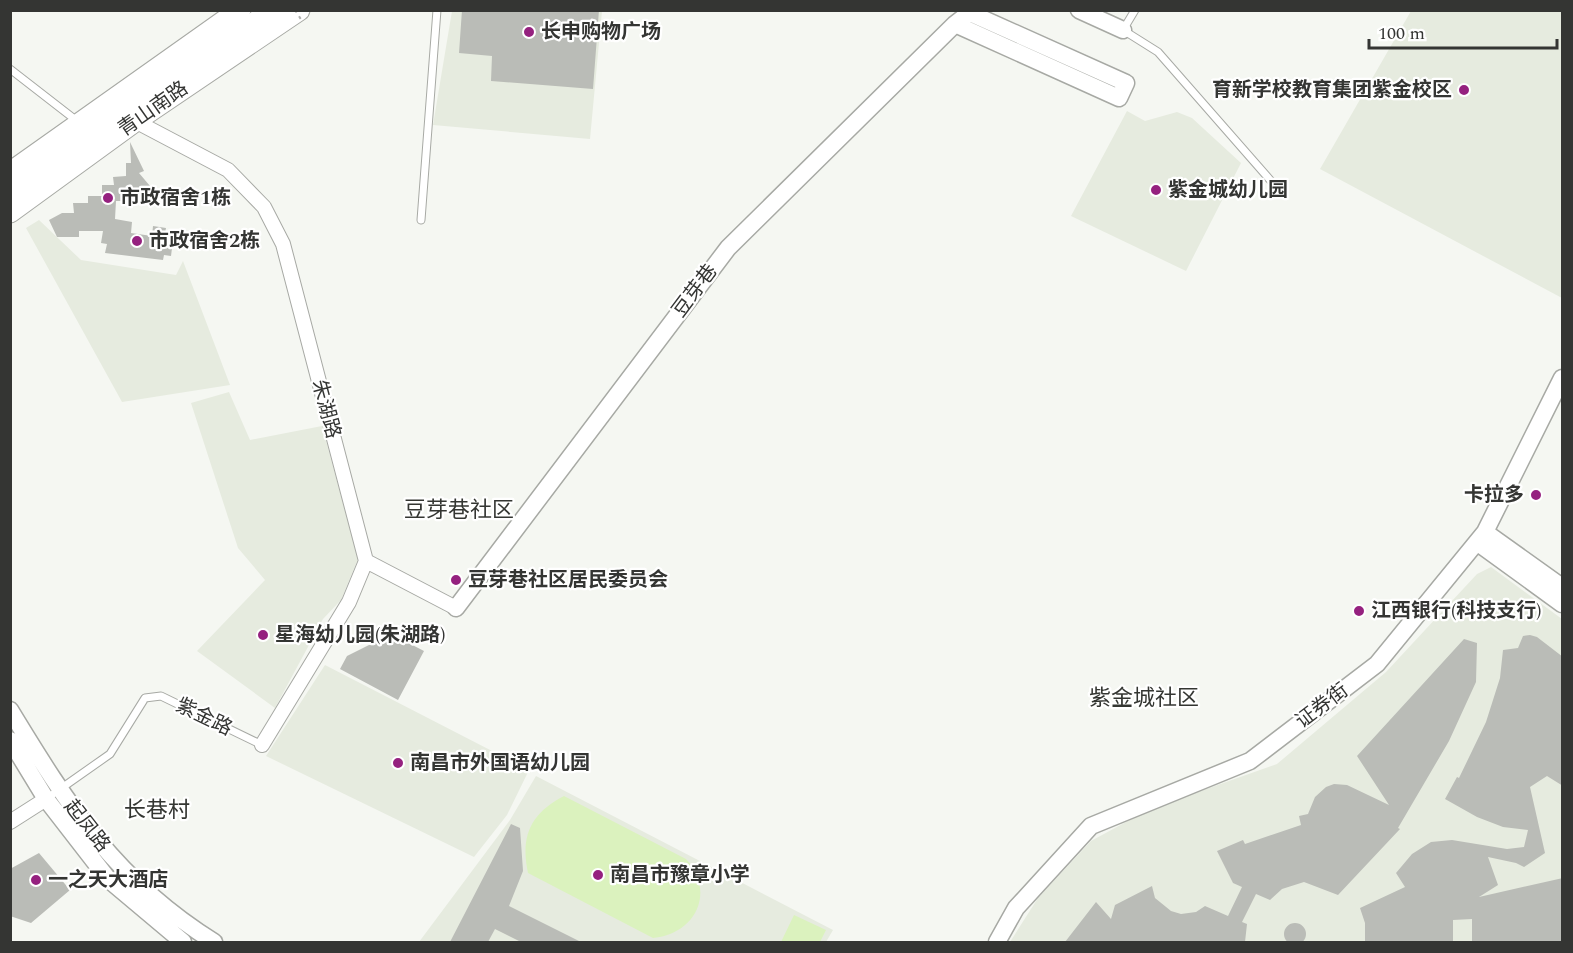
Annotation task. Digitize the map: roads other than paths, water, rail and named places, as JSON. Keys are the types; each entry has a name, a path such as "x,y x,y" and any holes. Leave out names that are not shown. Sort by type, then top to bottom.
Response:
{"main road":[{"name":"青山南路","path":"10,173 240,10"},
{"path":"10,186 256,10"},
{"path":"10,192 273,10"},
{"name":"青山南路","path":"10,212 135,121 298,14"}],"street":[{"path":"1079,10 1123,30"},
{"path":"955,24 1119,98 1126,83 971,12"},
{"name":"豆芽巷","path":"456,608 728,248 955,24 971,12"},
{"name":"朱湖路","path":"135,121 228,170 264,207 274,225 283,244 366,561"},
{"name":"证券街","path":"996,942 1016,908 1091,826 1250,761 1377,664 1482,538 1563,378"},
{"path":"1482,538 1563,587"},
{"path":"1482,538 1563,603"},
{"path":"262,744 349,602 366,561 456,608"},
{"name":"起凤路","path":"10,710 52,794 157,903 214,942"},
{"name":"起凤路","path":"10,740 52,794 108,879 183,942"},
{"path":"10,822 52,794"}],"lane":[{"path":"421,220 437,10"},
{"path":"1135,10 1123,30 1158,52 1271,181"},
{"path":"10,69 80,124"},
{"name":"紫金路","path":"52,794 110,754 145,698 161,696 262,744"}],"place":[{"name":"长申购物广场","path":"529,32"},
{"name":"育新学校教育集团紫金校区","path":"1464,90"},
{"name":"紫金城幼儿园","path":"1156,190"},
{"name":"市政宿舍1栋","path":"108,198"},
{"name":"市政宿舍2栋","path":"137,241"},
{"name":"卡拉多","path":"1536,495"},
{"name":"豆芽巷社区居民委员会","path":"456,580"},
{"name":"江西银行(科技支行)","path":"1359,611"},
{"name":"星海幼儿园(朱湖路)","path":"263,635"},
{"name":"南昌市外国语幼儿园","path":"398,763"},
{"name":"南昌市豫章小学","path":"598,875"},
{"name":"一之天大酒店","path":"36,880"}],"district":[{"name":"豆芽巷社区","path":"459,510"},
{"name":"紫金城社区","path":"1144,698"},
{"name":"长巷村","path":"157,810"}]}
